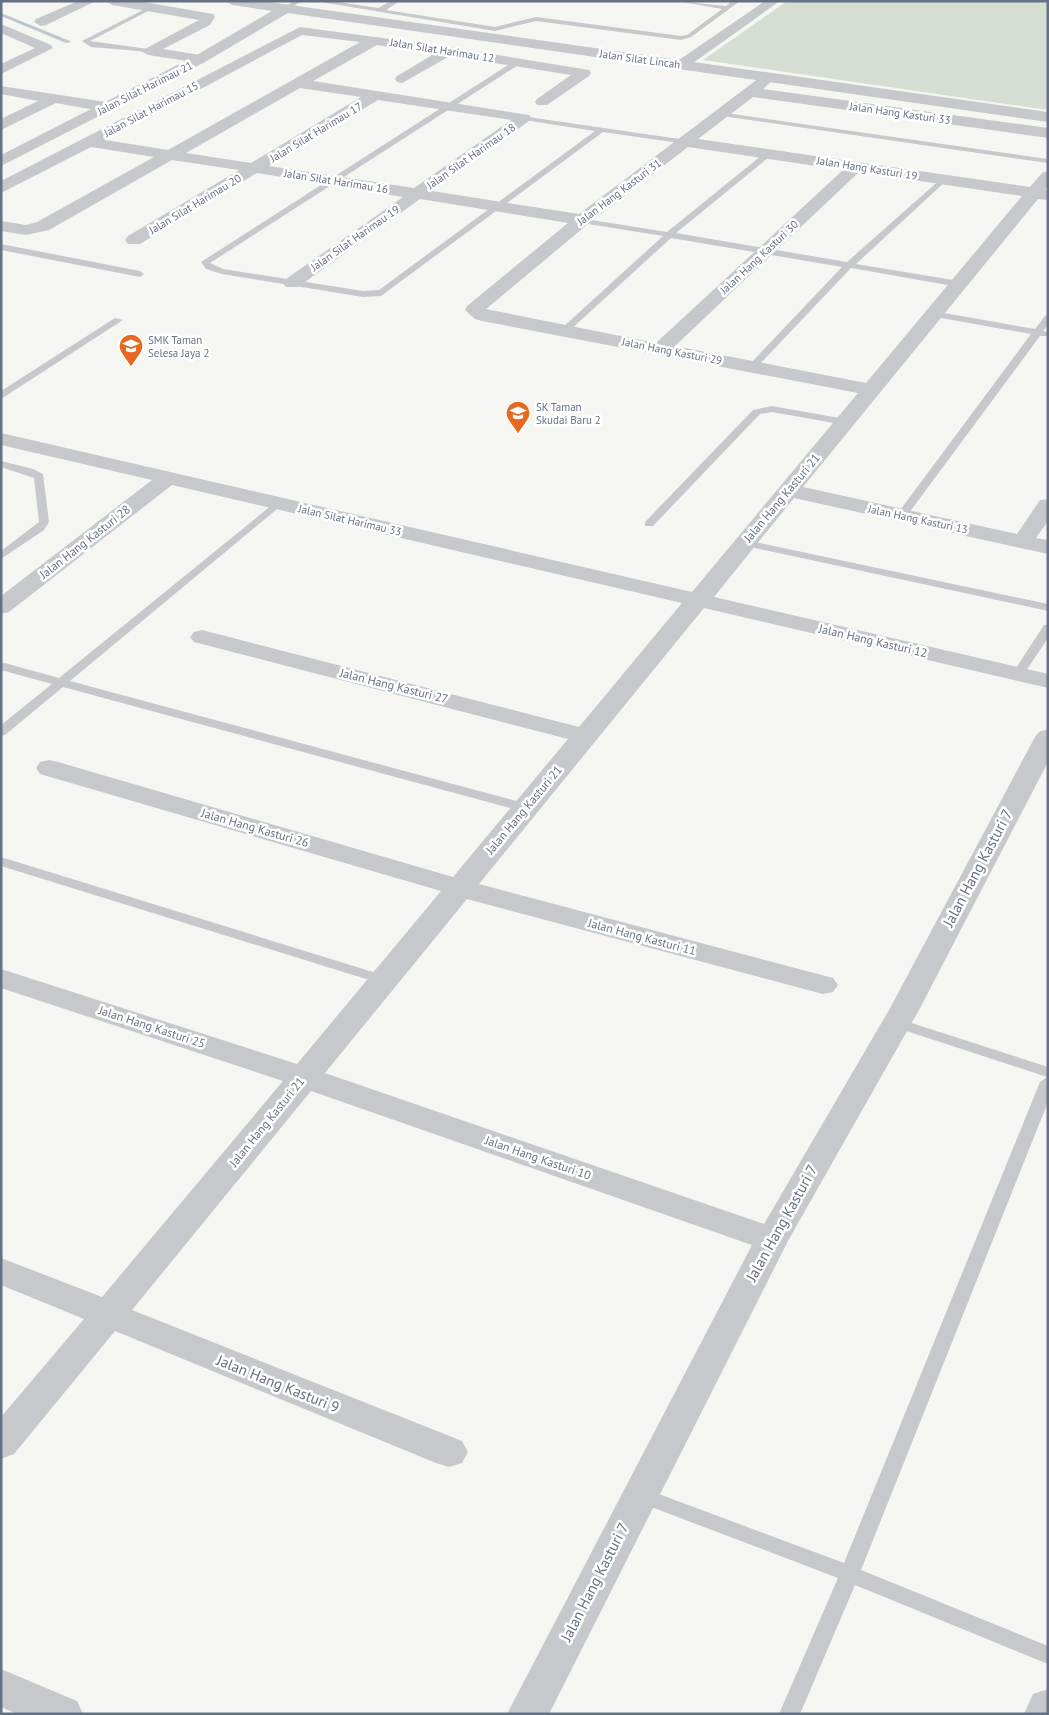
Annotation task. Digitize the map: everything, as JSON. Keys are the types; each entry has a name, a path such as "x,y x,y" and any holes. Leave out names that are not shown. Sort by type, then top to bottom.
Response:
{"street":[{"path":"41,22 90,1"},
{"path":"112,1 208,17 204,22 148,51"},
{"name":"Jalan Silat Lincah","path":"232,1 1048,118"},
{"path":"682,65 774,1"},
{"name":"Jalan Silat Harimau 21","path":"1,161 200,59 285,9"},
{"path":"1,70 46,48 3,30"},
{"name":"Jalan Silat Harimau 12","path":"300,31 418,46 584,73 542,102"},
{"name":"Jalan Silat Harimau 15","path":"3,186 300,31"},
{"path":"418,46 444,31"},
{"path":"1,226 26,230 43,226 168,154 375,40"},
{"path":"148,51 200,59"},
{"path":"402,79 449,51"},
{"name":"Jalan Hang Kasturi 31","path":"474,310 582,220 768,78"},
{"path":"297,83 524,118"},
{"path":"1,90 106,107"},
{"name":"Jalan Hang Kasturi 33","path":"752,92 1048,133"},
{"name":"Jalan Silat Harimau 17","path":"256,168 376,95"},
{"path":"1,124 54,99"},
{"name":"Jalan Silat Harimau 18","path":"417,194 524,118"},
{"name":"Jalan Silat Harimau 16","path":"89,142 582,220"},
{"name":"Jalan Hang Kasturi 19","path":"686,142 943,179 1043,188"},
{"name":"Jalan Hang Kasturi 30","path":"662,348 856,166"},
{"name":"Jalan Silat Harimau 20","path":"134,240 256,168"},
{"name":"Jalan Hang Kasturi 21","path":"1,1444 933,314 1043,188"},
{"name":"Jalan Silat Harimau 19","path":"292,283 417,194"},
{"name":"Jalan Hang Kasturi 29","path":"474,310 482,315 662,348 871,390"},
{"name":"Jalan Silat Harimau 33","path":"1,439 698,600"},
{"name":"Jalan Hang Kasturi 28","path":"1,607 168,478"},
{"name":"Jalan Hang Kasturi 13","path":"789,490 1048,546"},
{"path":"1023,541 1048,505"},
{"name":"Jalan Hang Kasturi 12","path":"698,600 1048,681"},
{"name":"Jalan Hang Kasturi 27","path":"202,637 586,736"},
{"name":"Jalan Hang Kasturi 7","path":"528,1714 772,1239 896,1023 1048,737"},
{"name":"Jalan Hang Kasturi 26","path":"49,768 460,888"},
{"name":"Jalan Hang Kasturi 11","path":"460,888 824,985"},
{"name":"Jalan Hang Kasturi 25","path":"1,978 304,1077"},
{"name":"Jalan Hang Kasturi 10","path":"304,1077 772,1239"},
{"name":"Jalan Hang Kasturi 9","path":"1,1271 108,1316 449,1452"},
{"path":"1,1687 62,1714"},
{"path":"1046,1714 1048,1707"}],"lane":[{"path":"285,9 299,1"},
{"path":"318,1 495,29 509,28 524,20 536,19 682,38 689,36 737,1"},
{"path":"378,11 397,1"},
{"path":"686,2 728,8"},
{"path":"148,51 91,45 85,41 153,7"},
{"path":"518,62 205,262 209,267 222,271 363,294 381,293 601,130"},
{"path":"722,114 1048,161"},
{"path":"524,118 686,142"},
{"path":"565,330 670,234 770,153"},
{"path":"752,366 850,265 943,179"},
{"path":"582,220 959,284"},
{"path":"1,247 140,274"},
{"path":"933,314 1043,333"},
{"path":"902,515 1043,333 1048,318"},
{"path":"1,396 118,320"},
{"path":"649,524 757,412 772,409 844,422"},
{"path":"1,464 29,471 39,476 44,522 40,528 1,556"},
{"path":"1,732 278,503"},
{"path":"745,543 1048,608"},
{"path":"1018,674 1048,628"},
{"path":"1,666 526,808"},
{"path":"1,861 384,980"},
{"path":"896,1023 1048,1072"},
{"path":"789,1714 850,1574 1048,1082"},
{"path":"640,1495 850,1574 1048,1655"}],"shaded area":[{"path":"787,1 1048,1 1048,110 703,60"}],"waterway":[{"path":"1,14 68,42"}],"place":[{"name":"SMK Taman Selesa Jaya 2","path":"131,367"},
{"name":"SK Taman Skudai Baru 2","path":"518,434"}]}
